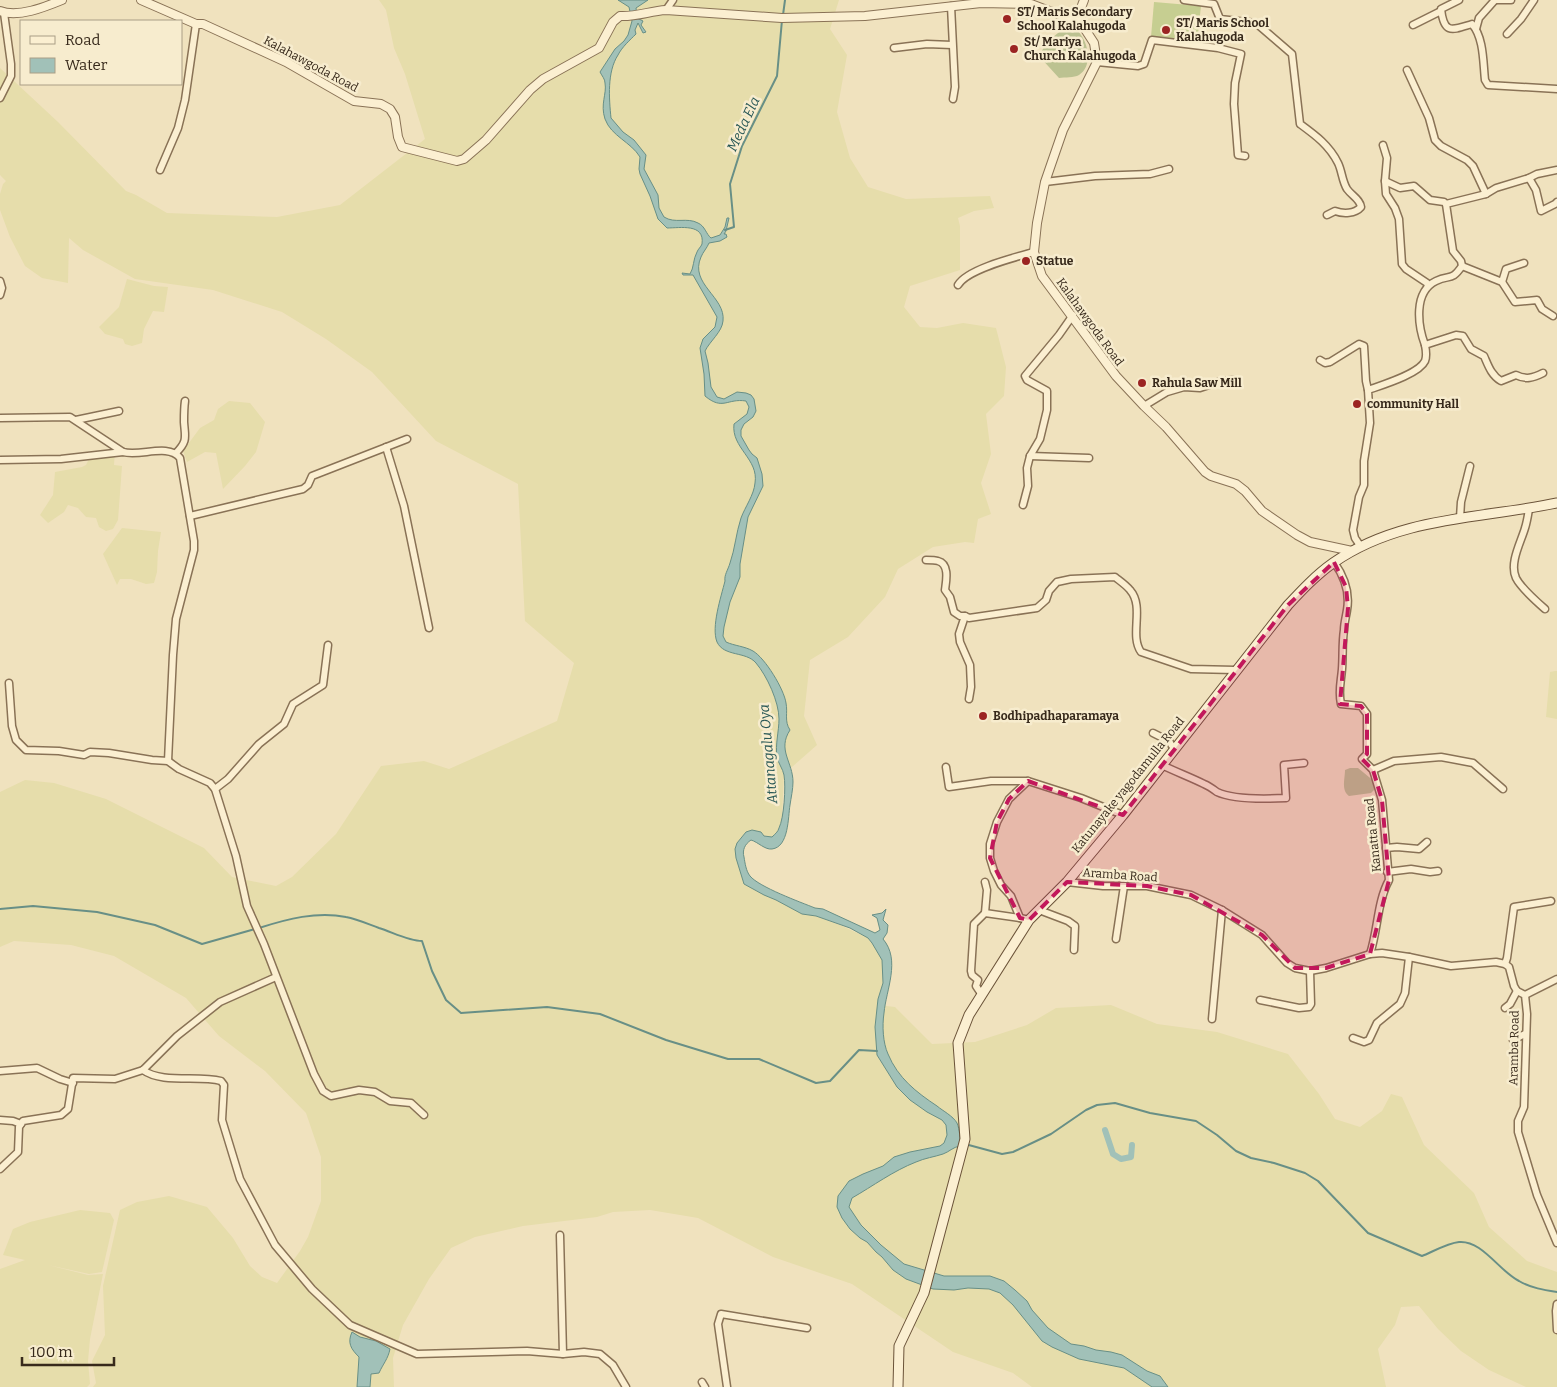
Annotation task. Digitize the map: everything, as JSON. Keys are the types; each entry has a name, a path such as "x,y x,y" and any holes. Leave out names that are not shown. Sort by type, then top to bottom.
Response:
{"main road":[{"name":"Katunayake yagodamulla Road","path":"898,1387 899,1346 924,1293 965,1139 958,1043 969,1015 1024,919 1039,910 1067,882 1123,815 1288,604 1317,575 1352,551 1394,532 1425,524 1529,509 1557,503"}],"street":[{"path":"0,98 11,76 11,64 2,12 10,14 40,8 62,0"},
{"name":"Kalahawgoda Road","path":"141,0 196,24 203,24 286,62 354,101 381,104 390,109 396,117 398,137 402,147 457,161 464,159 486,140 530,90 543,79 599,48 613,22 620,16 629,16 654,10 666,10"},
{"path":"666,10 673,0"},
{"path":"1080,23 1081,8 1084,0"},
{"path":"1184,0 1214,4 1220,19 1256,23 1292,54 1300,124 1319,138 1330,150 1348,189 1360,203 1361,208 1358,210 1342,214 1335,211 1327,214"},
{"path":"1413,25 1459,0"},
{"path":"1476,29 1479,18 1494,0 1511,0"},
{"path":"1507,34 1521,19 1534,0"},
{"path":"666,10 782,18 865,16 980,2 1031,4 1080,23 1094,43 1097,62 1138,66 1144,64 1152,40 1218,48 1241,54 1235,83 1234,104 1238,155 1245,156"},
{"path":"951,6 955,87 953,99"},
{"path":"1441,11 1444,23 1448,28 1452,30 1472,24 1476,29 1482,47 1485,80 1488,84 1557,89"},
{"path":"160,170 178,128 185,100 196,24"},
{"path":"894,48 927,44 952,45"},
{"name":"Kalahawgoda Road","path":"1097,62 1063,130 1045,182 1037,223 1034,252 1042,276 1116,376 1166,427 1205,472 1211,476 1236,484 1245,491 1262,511 1310,542 1352,551"},
{"path":"1407,70 1429,118 1436,140 1441,146 1466,160 1472,166 1486,194"},
{"path":"1383,145 1387,158 1386,194 1395,208 1399,219 1402,264 1406,269 1427,283 1428,286"},
{"path":"1045,182 1095,176 1150,174 1169,169"},
{"path":"1385,181 1400,188 1414,186 1430,200 1446,204 1486,194 1496,188 1537,174 1557,170"},
{"path":"1529,178 1536,190 1541,211 1557,202"},
{"path":"1368,390 1401,378 1422,366 1426,359 1418,314 1420,303 1428,286 1436,281 1456,275 1462,266 1461,261 1453,251 1446,204"},
{"path":"958,285 970,273 1034,252"},
{"path":"1502,282 1506,269 1524,263"},
{"path":"1462,266 1502,282 1515,302 1538,300 1542,309 1553,316"},
{"path":"0,281 2,288 0,295"},
{"path":"1023,505 1028,486 1027,468 1030,456 1040,439 1047,410 1047,391 1027,380 1025,376 1073,316"},
{"path":"1425,345 1456,335 1463,336 1471,349 1484,356 1491,372 1501,381 1516,376 1524,379 1535,377 1543,373"},
{"path":"1320,360 1325,363 1330,362 1359,344 1364,346 1370,423 1364,462 1364,485 1359,497 1353,530 1355,538 1361,546"},
{"path":"1144,406 1167,392 1184,387 1200,388 1221,381 1234,380"},
{"path":"176,453 184,445 186,435 184,401"},
{"path":"76,420 119,411"},
{"path":"0,418 70,417 123,452 131,454 163,450 176,453 180,458 194,550 176,619 168,761"},
{"path":"190,516 302,489 308,486 312,476 407,439"},
{"path":"386,447 404,506 429,628"},
{"path":"0,460 61,460 123,452"},
{"path":"1030,456 1089,458"},
{"path":"1460,518 1461,502 1470,466"},
{"path":"1529,509 1526,526 1515,558 1514,569 1516,578 1532,598 1545,609"},
{"path":"926,560 940,561 942,563 947,573 945,590 950,597 954,612 969,618 1037,608 1046,600 1049,591 1057,582 1070,579 1114,577 1131,591 1136,602 1137,635 1139,648 1142,652 1191,669 1236,670"},
{"name":"Kanatta Road","path":"1334,562 1342,573 1346,587 1348,608 1344,627 1342,670 1338,688 1341,704 1361,706 1367,714 1367,754 1362,759 1373,770 1382,800 1389,880 1384,889 1370,954"},
{"path":"965,616 959,634 960,642 970,665 971,687 968,699"},
{"path":"215,789 228,779 259,744 284,724 293,704 323,685 328,645"},
{"path":"9,683 12,726 16,740 26,750 59,751 84,755 90,752 109,753 168,761 179,769 210,783 215,789 236,856 247,906 256,924 314,1074 323,1092 331,1096 359,1090 375,1092 390,1101 411,1103 424,1115"},
{"path":"1153,733 1169,741 1174,749"},
{"path":"1373,770 1394,760 1440,757 1473,763 1503,789"},
{"path":"1162,764 1218,792 1246,798 1271,799 1286,798 1284,765 1304,763"},
{"path":"946,768 949,787 991,782 1028,781 1081,798 1123,815"},
{"path":"1024,919 1011,896 1000,885 990,858 990,844 997,822 1009,799 1028,781"},
{"path":"1386,848 1419,849 1427,842"},
{"path":"1387,872 1410,869 1430,872 1438,870"},
{"path":"982,995 976,986 978,980 972,975 971,971 974,924 985,913 987,890 985,882"},
{"name":"Aramba Road","path":"1067,882 1094,886 1147,886 1191,895 1222,910 1262,935 1287,963 1295,968 1310,971"},
{"path":"1116,939 1124,886"},
{"path":"1505,964 1514,906 1552,901"},
{"path":"1039,910 1068,921 1075,926 1074,950"},
{"path":"1212,1019 1222,910"},
{"path":"985,913 1024,919"},
{"path":"1260,1000 1299,1008 1309,1007 1311,1004 1310,971 1370,954 1382,953 1451,966 1496,962 1505,964 1509,968 1517,991 1510,1004 1505,1008"},
{"path":"1353,1038 1364,1042 1369,1040 1377,1023 1400,1004 1405,993 1409,957"},
{"path":"0,1169 18,1152 19,1127 23,1121 61,1115 68,1109 73,1078 115,1079 143,1070 177,1036 220,1002 276,977"},
{"path":"1525,995 1557,979"},
{"name":"Aramba Road","path":"1517,991 1525,995 1527,1014 1524,1107 1518,1121 1518,1132 1537,1194 1557,1243"},
{"path":"1514,1040 1525,1034"},
{"path":"0,1071 37,1068 73,1083"},
{"path":"143,1070 148,1074 167,1078 214,1079 221,1081 224,1085 222,1120 240,1179 270,1237 312,1289 350,1325 417,1354 527,1351 563,1354 584,1352 600,1354 613,1365 623,1385"},
{"path":"0,1120 21,1124"},
{"path":"560,1235 563,1354"},
{"path":"1557,1304 1557,1330"},
{"path":"728,1387 718,1324 722,1314 807,1328"}],"highlighted area":[{"path":"1334,562 1346,587 1348,608 1340,704 1361,706 1367,714 1367,754 1362,759 1373,770 1382,800 1389,880 1370,954 1326,968 1295,968 1262,935 1191,895 1147,886 1067,882 1029,920 1020,918 990,858 997,822 1009,799 1028,781 1123,815 1288,605"}],"shaded area":[{"path":"379,0 839,0 830,29 847,55 837,112 850,158 868,187 906,199 990,196 994,208 974,211 958,218 960,226 960,270 910,286 904,307 920,327 937,328 963,323 996,328 1006,367 1004,396 986,414 991,454 981,483 991,514 978,519 974,543 965,542 933,547 898,569 885,597 848,637 810,660 804,716 817,745 784,774 782,816 778,832 772,837 746,832 740,839 744,883 802,914 816,916 868,938 882,960 883,983 878,1005 895,1007 932,1044 975,1042 1027,1025 1056,1008 1111,1005 1157,1024 1217,1032 1288,1054 1319,1094 1335,1119 1360,1127 1382,1111 1391,1094 1402,1097 1424,1145 1474,1193 1489,1227 1527,1261 1557,1272 1557,1387 1526,1387 1489,1370 1461,1351 1438,1329 1419,1306 1401,1307 1395,1325 1378,1349 1386,1387 1032,1387 1013,1373 953,1352 852,1284 773,1257 698,1218 650,1210 613,1212 597,1217 523,1226 475,1237 451,1248 429,1279 403,1325 393,1358 394,1387 93,1387 96,1383 92,1361 105,1335 103,1286 120,1210 137,1202 169,1196 207,1207 233,1238 250,1266 262,1277 277,1283 308,1237 321,1201 321,1157 306,1113 265,1071 219,1036 186,998 114,956 71,945 14,941 0,947 0,792 25,780 54,783 106,799 204,848 232,877 276,886 292,877 336,834 381,766 424,761 449,769 557,721 574,663 525,621 518,484 436,441 372,372 326,339 282,312 213,290 135,279 83,250 69,238 68,283 42,278 25,266 10,237 0,210 0,194 6,181 0,175 0,68 58,122 126,191 167,213 277,217 340,205 425,139 405,74 394,48 386,10"},
{"path":"127,279 154,286 168,287 164,312 153,311 144,329 142,343 132,346 125,344 123,339 105,334 99,327 119,307"},
{"path":"229,401 250,403 265,422 256,452 223,489 216,453 205,452 187,462 183,451 200,428 214,420 218,409"},
{"path":"93,451 115,451 114,465 122,466 118,520 113,529 106,531 99,527 96,518 86,517 78,508 68,505 64,512 48,523 40,515 53,495 55,472 86,465"},
{"path":"122,528 161,532 154,583 146,584 131,579 120,579 117,585 103,554"},
{"path":"1557,671 1557,719 1546,717 1550,672"},
{"path":"80,1210 110,1213 114,1220 102,1272 89,1274 48,1265 88,1275 103,1274 90,1339 88,1361 90,1384 87,1387 0,1387 0,1269 25,1260 3,1255 13,1229 30,1222"}],"green space":[{"path":"1154,2 1201,6 1197,42 1151,37"},
{"path":"1069,24 1080,33 1084,40 1088,56 1087,62 1086,67 1079,75 1059,78 1039,56 1047,42"},
{"path":"1358,768 1375,782 1374,790 1371,793 1349,796 1347,794 1344,788 1345,770"}],"water":[{"path":"618,0 648,0 636,8 637,18 643,21 641,25 646,32 643,33 638,23 635,30 636,34 626,44 614,62 610,77 609,94 611,118 623,132 634,140 646,155 644,169 658,195 659,208 664,217 672,220 694,221 702,226 711,238 720,235 725,227 727,218 729,218 724,234 727,237 720,241 709,243 701,257 699,267 703,283 719,305 723,321 720,329 705,351 711,387 717,397 724,399 737,392 751,395 754,399 756,411 753,417 744,424 741,436 749,450 757,458 762,474 763,486 748,517 740,564 740,577 730,602 723,636 726,642 750,649 758,655 782,690 790,730 786,737 785,750 793,782 787,831 782,843 778,847 769,849 751,840 746,845 743,854 747,869 750,876 762,885 815,908 823,909 875,933 880,930 877,918 872,915 882,913 886,909 883,920 888,925 887,933 883,939 891,956 892,966 883,1018 886,1050 902,1077 915,1090 953,1118 957,1123 960,1134 960,1146 899,1170 852,1198 849,1207 861,1225 904,1264 944,1276 990,1276 1004,1281 1027,1301 1032,1310 1048,1328 1071,1344 1122,1355 1147,1371 1160,1376 1168,1387 1152,1387 1124,1368 1079,1359 1052,1347 1042,1341 1013,1305 1000,1293 989,1289 933,1289 906,1279 893,1270 867,1242 850,1229 837,1207 838,1196 849,1181 883,1166 894,1157 940,1146 944,1143 947,1135 946,1125 942,1120 910,1100 897,1087 877,1055 875,1027 878,999 883,983 882,960 872,943 868,938 850,928 816,916 802,914 744,884 736,858 735,849 737,843 746,832 752,830 761,832 764,836 772,837 777,832 781,823 785,794 785,780 777,752 778,712 772,689 752,659 720,647 715,636 719,603 738,529 755,483 753,467 740,447 734,432 734,424 747,414 749,407 746,401 716,403 705,396 700,348 703,339 715,327 717,317 693,275 683,275 682,273 690,274 697,251 702,244 702,237 696,230 690,228 667,228 658,219 640,174 640,157 632,147 616,135 605,119 603,109 605,82 600,72 615,49 628,35 632,21 629,7"},
{"path":"352,1332 360,1337 376,1341 390,1349 379,1373 371,1374 370,1387 357,1387 359,1357 351,1346"}],"waterway":[{"name":"Meda Ela","path":"783,15 785,0"},
{"name":"Meda Ela","path":"725,230 734,227 730,184 742,146 777,76 782,20"},
{"path":"0,909 33,906 97,912 155,925 202,944 255,929"},
{"path":"259,928 313,915 335,915 354,919 406,938 422,941 432,971 446,1000 461,1013 547,1007 600,1014 666,1040 728,1059 759,1059 816,1083 830,1081 859,1050 877,1051"},
{"path":"965,1144 1002,1154 1013,1152 1051,1134 1086,1110 1097,1105 1115,1103 1150,1113 1196,1121 1236,1151 1251,1158 1305,1173 1318,1181 1368,1233 1422,1256 1450,1244 1467,1243 1483,1251 1519,1281 1533,1287 1557,1292"},
{"path":"1105,1130 1113,1154 1121,1159 1131,1157 1132,1145"}],"place":[{"name":"ST/ Maris Secondary School Kalahugoda","path":"1007,19"},
{"name":"ST/ Maris School Kalahugoda","path":"1166,30"},
{"name":"St/ Mariya Church Kalahugoda","path":"1014,49"},
{"name":"Statue","path":"1026,261"},
{"name":"Rahula Saw Mill","path":"1142,383"},
{"name":"community Hall","path":"1357,404"},
{"name":"Bodhipadhaparamaya","path":"983,716"}],"water label":[{"name":"Attanagalu Oya","path":"768,754"}]}
